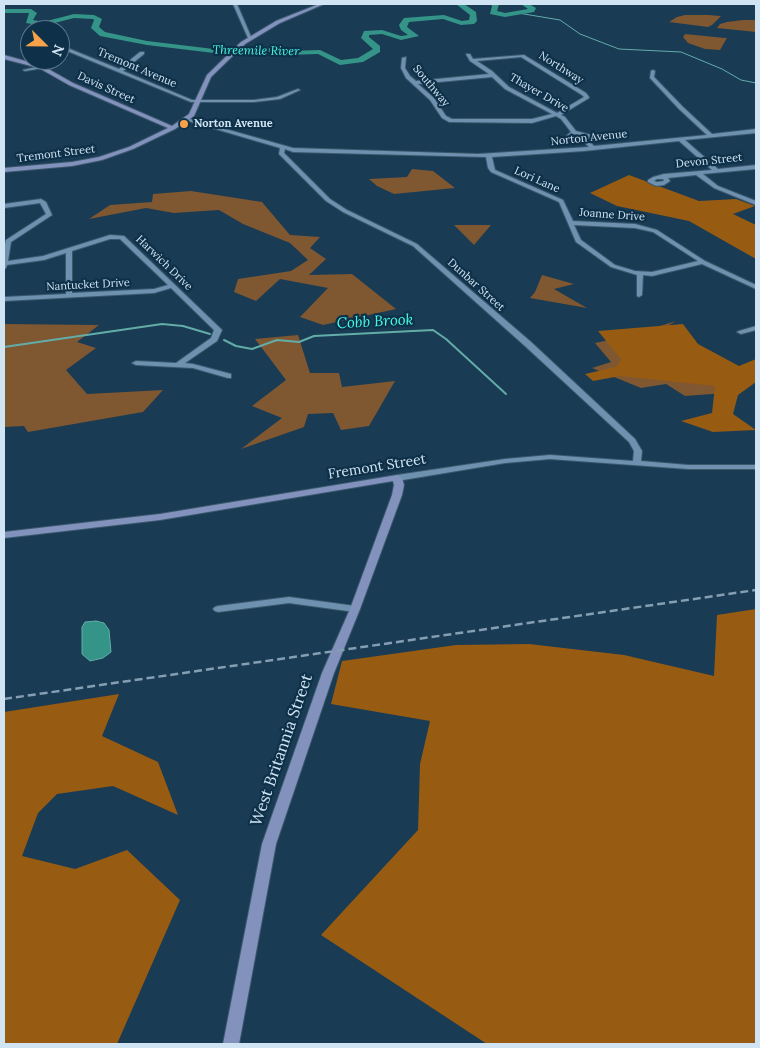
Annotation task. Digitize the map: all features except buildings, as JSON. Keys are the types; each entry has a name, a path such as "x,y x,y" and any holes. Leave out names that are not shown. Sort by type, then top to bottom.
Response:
{"street":[{"path":"235,4 250,38"},
{"path":"188,120 207,80 238,48 250,38 278,22 322,4"},
{"name":"Tremont Avenue","path":"70,51 189,101 246,102 274,99 298,90"},
{"path":"119,71 142,53"},
{"name":"Thayer Drive","path":"468,55 509,89 567,120 574,132 569,136 571,139 587,142 593,148"},
{"name":"Davis Street","path":"4,56 20,61"},
{"name":"Northway","path":"472,60 522,56 586,95 587,98 558,114"},
{"name":"Southway","path":"404,58 405,72 433,100 444,117 451,121 524,122 558,114"},
{"name":"Davis Street","path":"46,70 71,84 173,128"},
{"path":"653,71 652,77 710,135"},
{"path":"414,83 493,75"},
{"name":"Tremont Street","path":"4,170 72,164 100,159 130,148 188,120"},
{"name":"Norton Avenue","path":"188,120 284,148 313,151 489,156 593,148 756,130"},
{"path":"679,138 716,170"},
{"name":"Dunbar Street","path":"284,148 281,153 328,200 345,211 415,245 528,344 632,441 638,451 637,463"},
{"name":"Lori Lane","path":"489,156 493,171 561,201 578,241 613,266 640,274 667,272 703,262"},
{"name":"Devon Street","path":"664,176 756,167"},
{"path":"696,172 716,187 756,203"},
{"path":"4,206 41,201 44,203 49,215 46,219 8,241 4,266"},
{"name":"Joanne Drive","path":"570,223 635,226 651,229 662,234 703,262 756,287"},
{"name":"Harwich Drive","path":"4,266 69,251 110,236 122,237 218,330 214,339 178,365"},
{"path":"68,296 69,251"},
{"path":"639,294 640,274"},
{"name":"Nantucket Drive","path":"4,299 154,291 173,286"},
{"path":"741,332 756,328"},
{"path":"136,363 200,367 228,376"},
{"name":"Fremont Street","path":"4,535 160,517 505,461 543,457 576,457 699,468 756,467"},
{"name":"West Britannia Street","path":"231,1044 269,844 328,673 355,609 399,491 397,478"},
{"path":"218,609 289,600 355,609"}],"shaded area":[{"path":"685,15 721,16 708,27 669,22"},
{"path":"756,20 756,32 717,28 720,24"},
{"path":"685,34 727,38 720,50 705,49 688,43 683,37"},
{"path":"412,169 433,171 455,188 394,194 377,186 369,179 407,177"},
{"path":"629,175 699,201 736,199 755,206 733,214 756,225 756,259 689,221 617,206 590,193"},
{"path":"191,191 262,202 290,235 320,237 310,248 326,259 309,275 352,274 396,309 323,325 300,317 328,288 280,279 256,301 234,292 238,279 291,271 308,260 290,243 243,224 219,210 174,213 146,208 89,219 110,205 152,202 153,194"},
{"path":"454,225 491,225 474,245"},
{"path":"542,275 574,284 554,289 587,308 530,298 535,292"},
{"path":"676,321 639,342 677,348 726,393 685,396 666,384 641,388 592,368 611,362 595,343 629,336"},
{"path":"4,324 99,325 77,342 96,348 66,370 87,394 163,390 143,412 28,432 24,426 4,427"},
{"path":"683,324 698,344 739,366 756,359 756,382 738,395 733,414 756,430 713,432 681,421 712,413 715,386 620,376 593,381 585,374 616,367 621,359 598,331"},
{"path":"298,335 310,373 339,373 342,387 395,381 369,426 341,430 333,413 308,414 304,427 241,449 282,418 252,406 286,380 255,339"},
{"path":"756,609 756,1044 487,1044 321,935 418,830 420,764 430,721 331,704 342,661 456,645 529,644 624,655 714,676 717,615"},
{"path":"96,621 104,623 109,630 111,652 103,658 90,661 82,654 82,627 85,622"},
{"path":"119,694 102,736 158,762 178,815 113,786 57,794 38,813 22,856 75,869 127,850 180,900 117,1044 4,1044 4,712"}],"waterway":[{"name":"Threemile River","path":"4,11 31,11 33,13 29,21 43,24 74,16 94,17 98,19 95,28 103,34 147,43 222,52 263,49 287,53 320,52 340,63 360,60 377,50 376,46 365,38 367,33 382,32 401,38 415,36 404,28 403,25 407,20 444,17 461,23 471,22 474,19 473,14 460,4"},
{"name":"Threemile River","path":"494,4 496,5 493,12 505,15 531,10 532,8 524,4"},
{"path":"518,13 560,20 580,34 619,49 681,52 722,69 741,80 756,83"},
{"name":"Cobb Brook","path":"4,347 162,324 183,326 210,334"},
{"name":"Cobb Brook","path":"224,340 236,346 252,349 277,340 299,342 314,336 433,330 446,339 506,394"}],"railway":[{"path":"4,699 756,590"}],"place":[{"name":"Norton Avenue","path":"184,124"}]}
